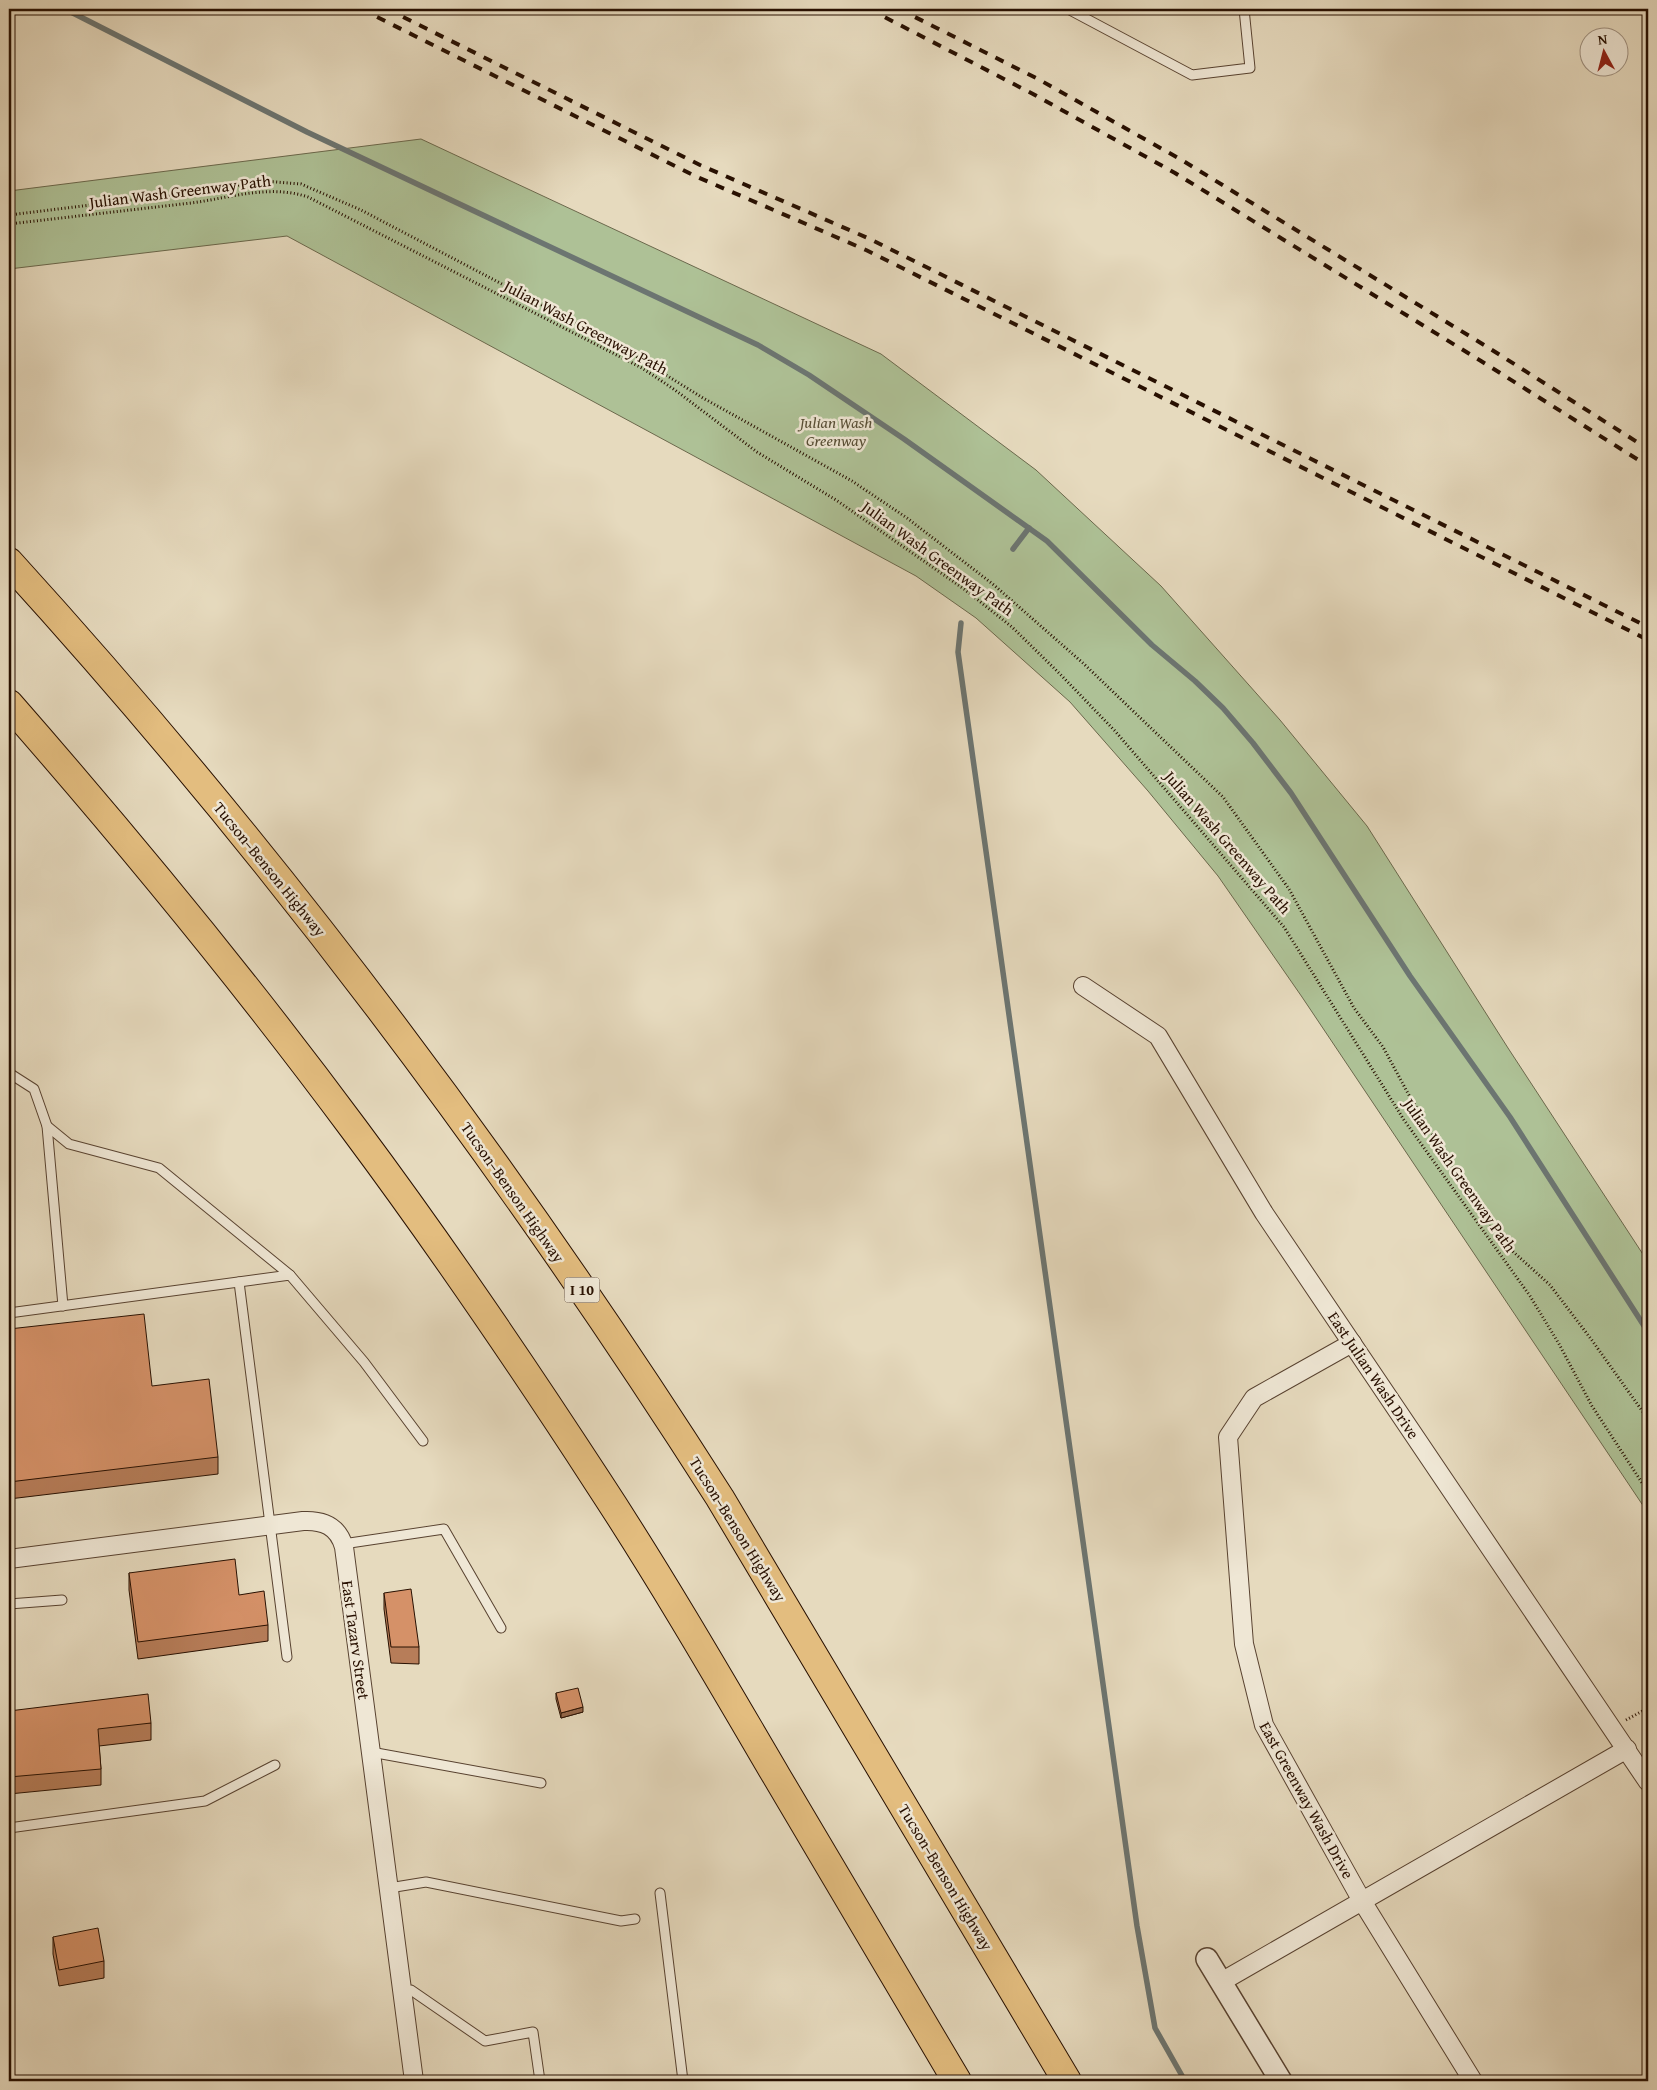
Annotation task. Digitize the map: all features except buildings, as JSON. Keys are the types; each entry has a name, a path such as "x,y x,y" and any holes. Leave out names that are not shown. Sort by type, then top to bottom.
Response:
{"highway":[{"name":"Tucson–Benson Highway","path":"9,562 132,701 298,902 394,1027 527,1209 662,1407 720,1498 1067,2081"},
{"path":"9,704 121,834 229,966 355,1130 436,1243 593,1474 638,1545 711,1664 957,2081"}],"street":[{"name":"East Julian Wash Drive","path":"1083,986 1158,1036 1264,1213 1648,1782"},
{"name":"East Greenway Wash Drive","path":"1352,1343 1254,1398 1228,1437 1244,1644 1264,1725 1362,1901 1473,2081"},
{"name":"East Tazarv Street","path":"9,1559 303,1521 325,1522 334,1528 343,1544 414,2081"},
{"path":"1221,1982 1627,1749"},
{"path":"1207,1958 1281,2081"}],"lane":[{"path":"1068,9 1192,75 1250,68 1244,9"},
{"path":"9,1073 34,1089 47,1126 64,1306"},
{"path":"47,1126 69,1144 158,1168 290,1275 364,1362 422,1441"},
{"path":"9,1313 290,1275"},
{"path":"239,1282 287,1657"},
{"path":"343,1544 444,1528 501,1628"},
{"path":"9,1604 62,1600"},
{"path":"371,1752 541,1783"},
{"path":"9,1828 205,1801 275,1765"},
{"path":"389,1888 426,1882 621,1921 636,1919"},
{"path":"660,1893 683,2081"},
{"path":"403,1992 410,1990 485,2041 533,2032 540,2081"}],"path":[{"name":"Julian Wash Greenway Path","path":"9,215 197,192 263,181 301,184 361,210 616,344 703,398 852,481 907,518 994,585 1084,664 1223,797 1289,890 1354,1008 1383,1047 1410,1097 1485,1221 1508,1247 1550,1285 1648,1419"},
{"name":"Julian Wash Greenway Path","path":"9,224 201,202 256,192 295,193 308,197 642,368 757,452 836,500 964,589 1018,634 1115,731 1284,926 1404,1120 1530,1296 1559,1344 1592,1406 1648,1492"},
{"path":"1612,1728 1648,1708"}],"green space":[{"name":"Julian Wash Greenway","path":"421,139 881,354 1036,470 1161,586 1280,720 1367,826 1508,1048 1648,1262 1648,1513 1302,997 1218,876 1148,791 1070,702 976,618 916,576 287,236 9,269 9,191"}],"waterway":[{"path":"65,9 307,132 758,345 809,375 904,439 1047,541 1152,645 1195,681 1223,708 1253,743 1291,793 1410,976 1510,1117 1648,1332"},
{"path":"1013,549 1029,528"},
{"path":"961,623 958,652 1137,1926 1155,2028 1185,2081"}],"railway":[{"path":"361,9 695,176 866,250 1648,640"},
{"path":"387,9 700,165 870,239 1648,627"},
{"path":"869,9 1033,94 1175,173 1648,466"},
{"path":"899,9 1038,79 1180,159 1489,348 1648,449"}]}
